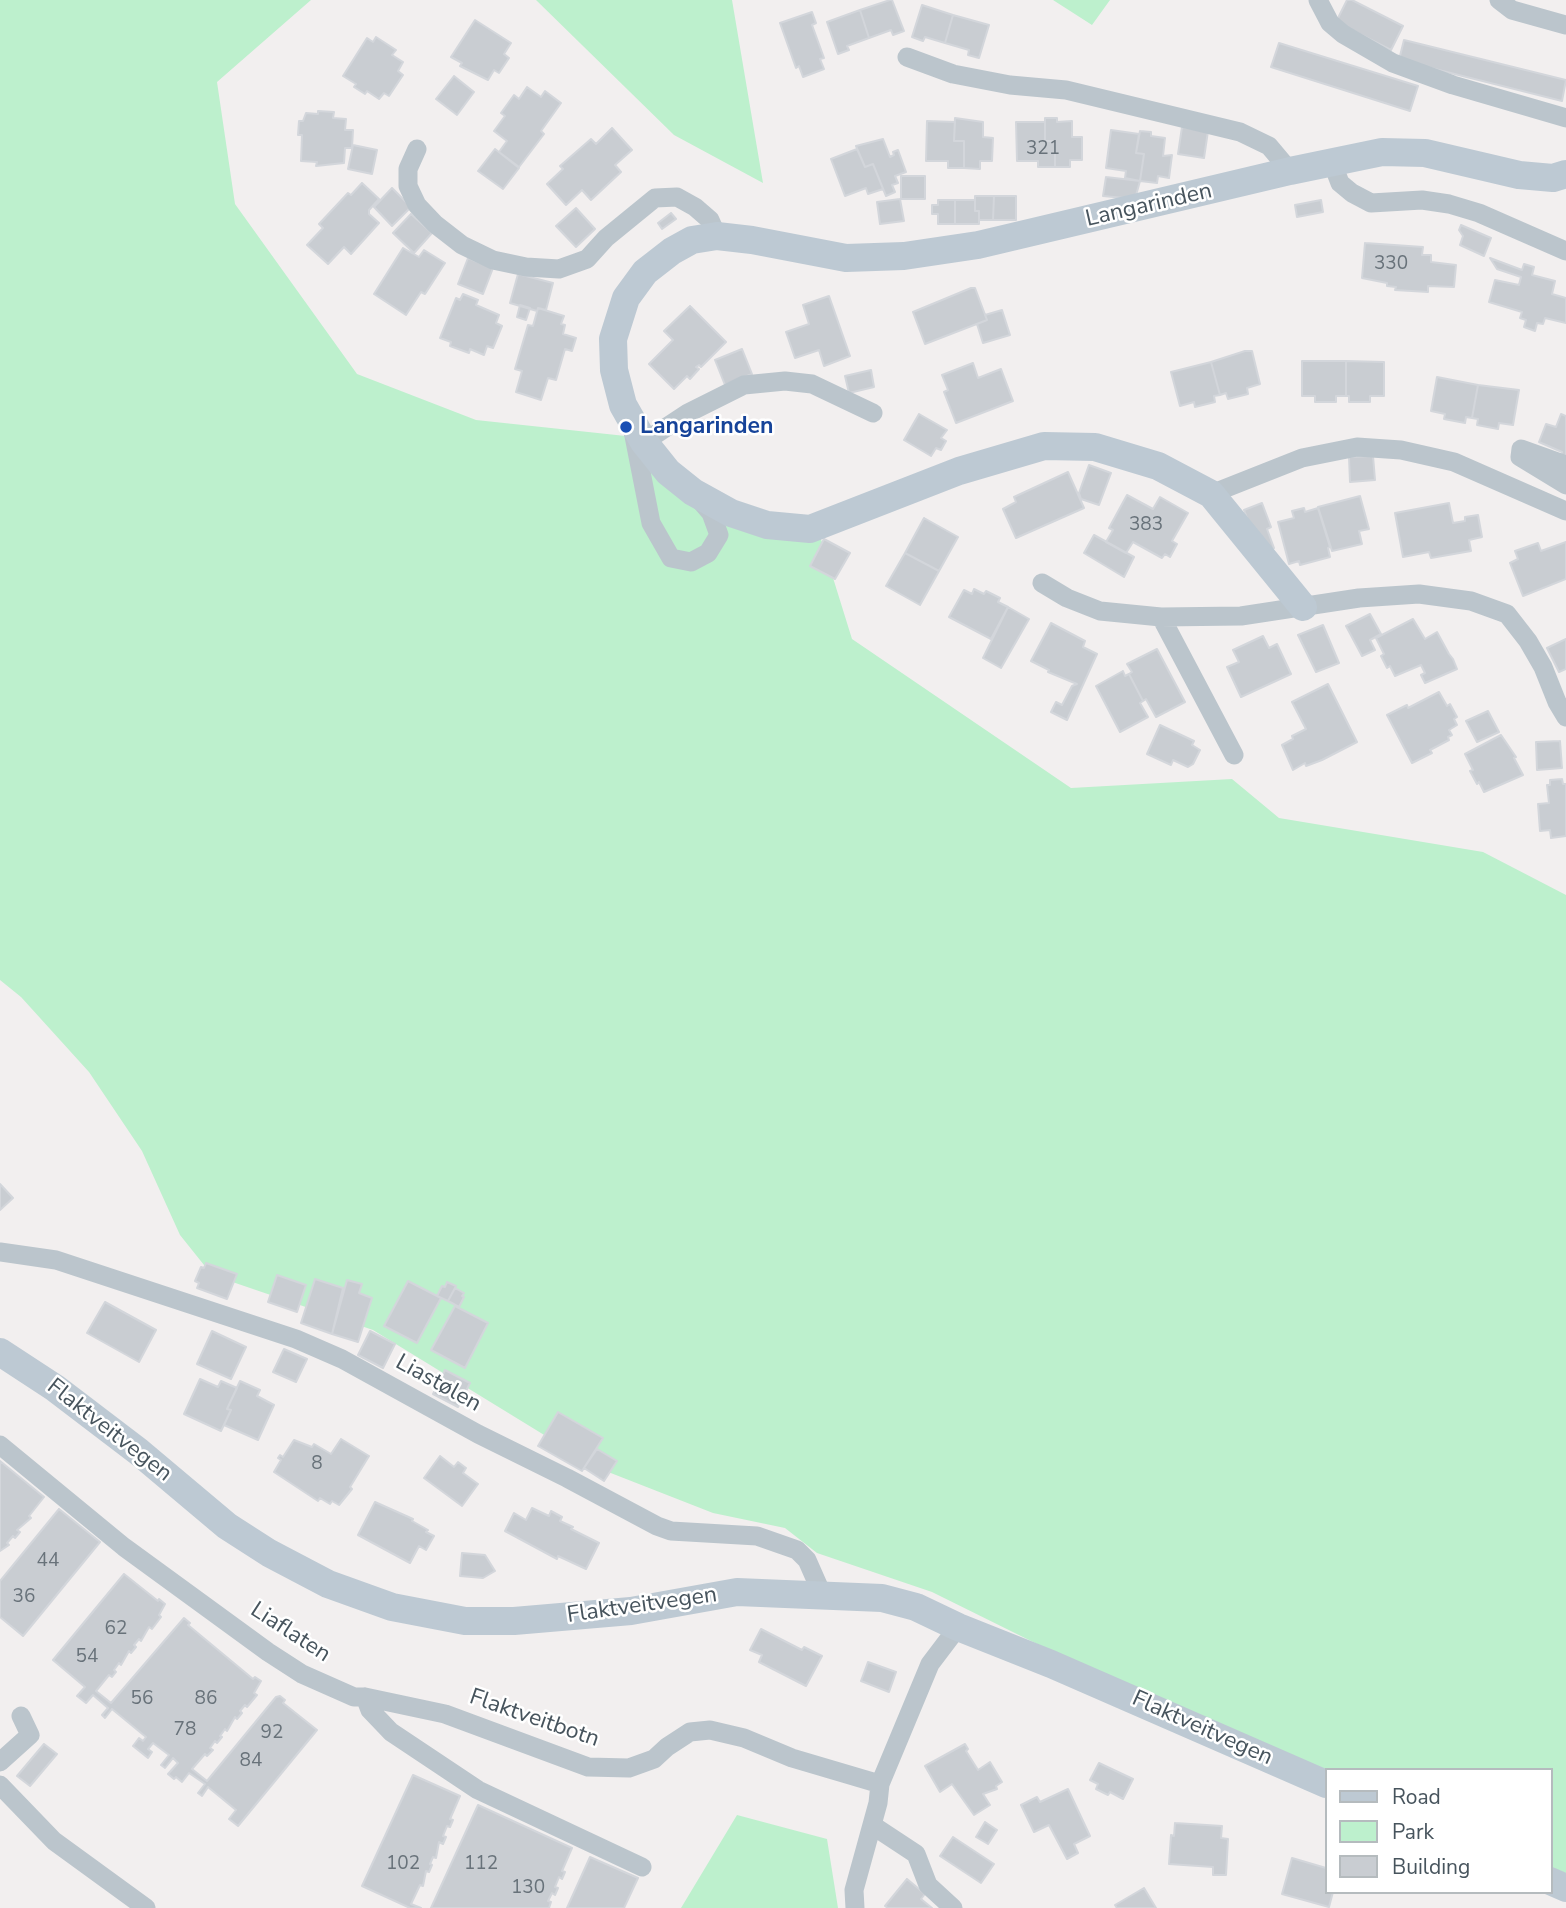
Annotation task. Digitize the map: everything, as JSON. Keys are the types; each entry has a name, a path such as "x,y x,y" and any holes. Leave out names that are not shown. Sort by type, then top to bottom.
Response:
{"street":[{"path":"1318,0 1330,23 1343,34 1393,62 1453,85 1566,118"},
{"path":"1499,0 1512,9 1566,25"},
{"path":"907,57 953,74 1010,85 1066,90 1240,132 1269,146 1290,172"},
{"path":"417,149 408,169 408,186 417,205 435,224 462,245 494,260 526,268 559,269 587,259 606,238 654,198 677,197 695,206 710,220 717,236"},
{"name":"Langarinden","path":"638,431 652,523 671,558 691,562 708,553 719,536 711,513 668,472 638,431 624,405 614,370 612,339 626,298 645,272 672,251 692,240 717,236 752,240 846,258 904,256 978,245 1382,152 1425,153 1519,175 1553,178 1566,174"},
{"path":"1332,162 1340,183 1371,203 1422,200 1449,204 1479,213 1566,251"},
{"path":"638,431 688,413 744,385 785,381 812,384 873,413"},
{"name":"Langarinden","path":"692,492 731,513 767,525 810,529 959,471 1044,446 1095,447 1158,466 1210,494 1303,607"},
{"path":"1210,494 1302,458 1357,447 1401,450 1454,462 1566,511"},
{"path":"1566,465 1521,449 1520,457 1566,485"},
{"path":"1042,583 1067,598 1100,611 1161,617 1241,617 1359,598 1419,594 1471,601 1507,614 1543,667 1566,717"},
{"path":"1161,617 1234,755"},
{"name":"Liastølen","path":"0,1252 56,1260 296,1339 365,1371 478,1434 657,1526 671,1531 757,1536 797,1550 807,1560 822,1594"},
{"name":"Flaktveitvegen","path":"0,1352 55,1388 139,1452 227,1526 269,1553 328,1584 392,1606 465,1621 514,1621 631,1611 737,1592 883,1598 916,1607 1324,1783"},
{"name":"Liaflaten","path":"0,1445 124,1547 268,1653 302,1674 354,1697 365,1697"},
{"path":"855,1908 854,1890 878,1803 880,1783 930,1664 958,1627"},
{"path":"365,1697 370,1710 391,1732 478,1790 642,1867"},
{"name":"Flaktveitbotn","path":"365,1697 445,1714 588,1767 629,1768 654,1759 690,1732 710,1731 744,1738 792,1758 880,1783"},
{"path":"0,1762 30,1735 21,1716"},
{"path":"0,1785 54,1841 146,1908"},
{"path":"872,1825 916,1854 928,1885 953,1908"}],"green space":[{"path":"0,0 311,0 217,82 235,204 357,374 476,420 635,437 737,522 820,536 852,639 1071,788 1232,779 1279,818 1483,852 1566,895 1566,1896 1552,1892 1552,1768 1324,1768 1324,1786 932,1592 817,1553 785,1528 713,1513 598,1468 373,1330 212,1275 180,1235 142,1151 89,1072 21,997 0,980"},
{"path":"536,0 732,0 763,183 674,135"},
{"path":"1053,0 1110,0 1092,25"},
{"path":"737,1815 827,1839 838,1908 681,1908"}],"building":[{"path":"890,0 904,31 893,35 891,30 869,38 860,10"},
{"path":"1347,0 1352,0 1403,26 1391,50 1336,22"},
{"path":"922,5 953,15 945,43 925,37 923,41 912,37"},
{"path":"860,10 869,38 847,46 849,50 838,54 827,22"},
{"path":"812,12 816,23 812,25 824,58 820,59 824,69 803,77 799,66 796,68 780,23"},
{"path":"953,15 989,25 979,58 968,55 969,50 945,43"},
{"path":"475,20 511,43 504,54 509,58 499,73 494,70 488,80 460,66 462,63 451,57"},
{"path":"376,37 396,50 392,55 403,62 398,71 403,75 389,96 384,93 379,99 354,87 356,84 343,76 367,38 373,42"},
{"path":"1404,40 1566,80 1562,101 1399,60"},
{"path":"1279,43 1418,86 1410,111 1271,67"},
{"path":"454,76 474,92 457,115 436,99"},
{"path":"527,87 541,97 545,91 561,103 541,131 544,134 519,167 499,152 507,141 494,131 505,116 501,113 514,95 519,99"},
{"path":"318,111 334,112 333,118 346,119 345,130 353,130 352,148 345,148 344,163 316,166 317,162 301,161 302,135 298,135 299,121 303,121 306,113 318,114"},
{"path":"955,118 983,122 983,137 993,138 992,161 980,161 980,169 964,168 964,141 954,141"},
{"path":"1045,118 1057,118 1057,122 1072,121 1072,137 1082,137 1082,160 1070,160 1070,167 1055,167 1055,141 1045,141"},
{"path":"927,121 955,122 954,141 964,141 964,168 948,168 948,161 926,161"},
{"path":"1016,122 1045,122 1045,141 1055,141 1055,167 1038,167 1038,161 1017,161"},
{"path":"1182,127 1208,131 1204,158 1178,154"},
{"path":"612,128 632,150 615,165 621,172 591,200 582,190 566,205 547,184 563,169 560,166 591,139 596,144"},
{"path":"1111,130 1139,134 1136,153 1144,154 1140,181 1125,178 1126,171 1106,168"},
{"path":"1140,131 1165,138 1163,156 1172,155 1169,178 1158,176 1157,183 1140,181 1144,154 1136,153"},
{"path":"883,139 890,157 898,150 906,172 895,176 898,183 892,185 895,192 886,196 873,164 865,167 856,146"},
{"path":"353,145 377,150 372,174 348,169"},
{"path":"495,149 519,168 503,189 478,171"},
{"path":"857,149 865,167 873,164 883,189 868,194 866,188 845,196 831,159"},
{"path":"901,176 925,176 925,199 901,199"},
{"path":"1106,177 1140,181 1135,199 1103,196"},
{"path":"362,183 379,199 369,210 369,214 379,223 351,254 344,247 328,264 307,245 323,228 319,224 348,193 351,195"},
{"path":"392,188 411,207 392,226 374,207"},
{"path":"975,196 994,196 993,220 979,220 979,211 975,211"},
{"path":"994,196 1016,196 1016,220 993,220"},
{"path":"900,199 904,221 880,224 877,202"},
{"path":"938,200 955,200 955,224 938,224 938,214 932,214 932,205 938,205"},
{"path":"955,200 975,200 975,211 979,211 979,224 955,224"},
{"path":"1321,200 1323,212 1297,217 1295,205"},
{"path":"576,208 595,229 576,247 556,226"},
{"path":"671,213 676,219 662,229 658,223"},
{"path":"411,214 432,233 414,253 393,233"},
{"path":"1461,225 1491,238 1484,256 1460,245 1463,236 1459,230"},
{"path":"1365,243 1423,247 1422,255 1431,255 1431,262 1456,265 1454,287 1428,286 1428,292 1395,290 1396,287 1387,286 1387,283 1362,278"},
{"path":"403,248 419,257 424,250 445,263 425,294 421,292 406,315 374,294"},
{"path":"468,258 493,268 483,294 458,284"},
{"path":"1490,258 1522,270 1524,264 1534,267 1532,275 1555,281 1552,294 1566,298 1566,323 1545,318 1543,324 1537,323 1535,331 1524,327 1526,320 1520,318 1522,312 1489,302 1495,280 1519,285 1521,277 1497,269"},
{"path":"518,274 553,283 546,310 538,308 537,311 510,303"},
{"path":"975,288 987,320 925,344 913,312"},
{"path":"463,294 478,300 476,305 499,315 496,323 502,326 493,348 487,346 484,355 470,349 469,353 450,346 451,342 440,338 456,298 460,300"},
{"path":"829,296 850,356 824,366 819,350 795,358 786,332 809,324 803,305"},
{"path":"520,305 530,308 526,320 517,317"},
{"path":"690,306 726,342 701,367 696,367 699,369 690,379 687,376 674,389 649,364 673,340 664,331"},
{"path":"538,308 564,316 561,324 565,325 563,334 576,338 572,351 565,349 556,380 548,378 541,400 516,392 522,371 515,369 528,325 533,326"},
{"path":"1002,310 1010,335 983,343 977,324 987,320 985,315"},
{"path":"742,349 752,374 725,385 715,360"},
{"path":"1252,351 1260,384 1247,388 1248,394 1228,399 1226,393 1220,395 1211,362"},
{"path":"1302,361 1346,361 1346,396 1336,396 1336,402 1315,402 1315,396 1302,396"},
{"path":"1346,361 1384,362 1384,396 1370,396 1370,402 1349,402 1349,396 1346,396"},
{"path":"1211,362 1220,395 1214,396 1215,402 1195,407 1194,402 1180,406 1171,372"},
{"path":"973,363 978,378 1001,369 1013,401 956,423 944,392 948,390 942,375"},
{"path":"871,370 874,387 849,393 845,376"},
{"path":"1437,377 1478,385 1472,418 1466,417 1465,423 1444,419 1445,414 1431,411"},
{"path":"1478,385 1519,390 1513,425 1499,423 1498,429 1477,425 1478,419 1472,418"},
{"path":"919,414 947,430 941,438 946,441 941,450 936,448 931,456 904,440"},
{"path":"1561,414 1566,416 1566,460 1560,457 1562,452 1539,442 1546,424 1556,427"},
{"path":"1373,456 1375,480 1350,482 1349,457"},
{"path":"1089,465 1111,473 1099,505 1081,499 1079,493"},
{"path":"1068,472 1084,508 1016,538 1003,509 1016,502 1014,497"},
{"path":"1127,495 1153,509 1160,497 1188,513 1172,541 1177,544 1170,557 1165,554 1162,558 1133,542 1126,553 1106,542 1113,530 1109,528"},
{"path":"1360,496 1369,529 1359,531 1362,544 1332,551 1318,507"},
{"path":"1262,503 1271,527 1267,529 1274,548 1272,549 1253,534 1244,510"},
{"path":"1449,503 1453,523 1478,515 1482,537 1469,540 1471,551 1431,558 1429,552 1403,557 1395,513"},
{"path":"1304,508 1305,512 1318,508 1330,547 1330,557 1300,565 1299,561 1289,564 1278,522 1294,518 1292,511"},
{"path":"924,518 958,537 939,571 905,553"},
{"path":"1094,535 1134,557 1124,577 1084,553"},
{"path":"824,539 850,553 835,579 810,566"},
{"path":"1566,542 1566,579 1523,596 1510,563 1518,559 1515,551 1538,543 1541,551"},
{"path":"905,553 939,571 920,605 886,586"},
{"path":"974,589 1000,598 998,602 1008,607 991,639 949,617 964,590 972,594"},
{"path":"1008,607 1029,619 1001,668 983,658"},
{"path":"1370,614 1381,634 1370,640 1375,650 1362,656 1346,626"},
{"path":"1413,619 1425,639 1437,632 1457,669 1425,683 1421,675 1425,673 1421,665 1395,676 1390,666 1387,668 1376,638"},
{"path":"1051,623 1085,641 1083,647 1097,654 1067,720 1051,712 1056,702 1062,705 1072,686 1077,684 1048,672 1049,670 1031,661"},
{"path":"1323,625 1339,663 1316,672 1298,635"},
{"path":"1263,636 1269,648 1277,644 1291,674 1241,697 1227,667 1239,662 1233,650"},
{"path":"1566,639 1566,669 1559,672 1547,648"},
{"path":"1157,649 1185,702 1156,717 1146,699 1143,701 1129,674 1132,672 1127,664"},
{"path":"1123,671 1125,676 1129,674 1148,717 1120,732 1096,686"},
{"path":"1328,684 1357,742 1322,760 1306,766 1305,763 1293,770 1282,745 1306,729 1292,702"},
{"path":"1439,692 1447,706 1450,704 1457,717 1454,719 1457,725 1449,730 1452,735 1448,737 1449,740 1412,763 1387,715"},
{"path":"1488,711 1499,732 1477,742 1466,721"},
{"path":"1160,725 1194,741 1192,745 1200,750 1193,764 1188,767 1173,760 1171,765 1147,754"},
{"path":"1501,735 1516,757 1514,758 1523,775 1484,792 1470,771 1473,770 1465,754"},
{"path":"1560,741 1562,768 1537,770 1536,742"},
{"path":"1562,779 1563,784 1566,784 1566,836 1551,838 1550,830 1540,831 1538,804 1549,803 1547,785 1550,785 1550,780"},
{"path":"0,1184 13,1198 0,1210"},
{"path":"206,1263 237,1274 227,1299 197,1288 199,1283 195,1281 201,1267 204,1268"},
{"path":"277,1275 306,1285 297,1312 268,1302"},
{"path":"315,1279 343,1288 332,1334 301,1323"},
{"path":"347,1280 362,1284 359,1293 372,1298 358,1342 332,1334"},
{"path":"408,1281 441,1298 417,1343 384,1326"},
{"path":"447,1282 456,1286 448,1301 437,1296"},
{"path":"455,1288 464,1293 459,1307 448,1301"},
{"path":"105,1302 156,1330 139,1362 87,1333"},
{"path":"455,1306 488,1323 465,1368 431,1350"},
{"path":"212,1331 246,1347 231,1379 197,1364"},
{"path":"370,1331 395,1344 383,1368 358,1355"},
{"path":"284,1349 307,1359 296,1382 273,1372"},
{"path":"445,1370 470,1383 458,1407 433,1394"},
{"path":"200,1379 218,1387 221,1381 237,1388 221,1431 184,1414"},
{"path":"240,1381 260,1390 257,1396 274,1405 258,1440 224,1425 231,1410 227,1409"},
{"path":"558,1412 603,1438 582,1471 538,1446"},
{"path":"341,1439 369,1456 350,1487 352,1489 339,1505 332,1501 330,1504 320,1498 318,1501 274,1472 281,1460 278,1458 280,1455 283,1457 294,1440 312,1447 314,1444 331,1454"},
{"path":"597,1449 617,1461 604,1481 584,1468"},
{"path":"440,1456 454,1467 458,1462 466,1468 463,1473 478,1484 462,1506 424,1478"},
{"path":"0,1461 44,1497 29,1516 31,1518 17,1530 20,1532 0,1551"},
{"path":"375,1502 413,1519 412,1521 434,1536 426,1550 419,1546 410,1563 358,1535"},
{"path":"532,1508 549,1516 551,1511 562,1517 560,1521 573,1527 571,1529 599,1543 586,1569 558,1556 557,1559 505,1531 514,1513 526,1520"},
{"path":"59,1509 100,1542 23,1636 0,1617 0,1581"},
{"path":"462,1553 485,1555 495,1571 483,1578 460,1576"},
{"path":"124,1574 165,1604 159,1615 161,1617 152,1629 149,1627 121,1665 119,1663 112,1677 109,1675 96,1691 111,1703 184,1618 190,1623 188,1625 253,1679 255,1677 261,1681 254,1693 257,1695 240,1711 242,1713 237,1719 235,1717 227,1731 225,1729 217,1743 215,1741 210,1748 213,1750 207,1756 205,1754 192,1769 207,1781 276,1697 280,1696 285,1700 283,1703 317,1730 238,1826 229,1819 236,1810 208,1787 202,1796 198,1793 205,1784 189,1773 182,1782 168,1774 178,1763 173,1758 165,1768 161,1765 169,1755 153,1743 148,1749 152,1752 148,1758 133,1746 139,1738 143,1741 146,1737 112,1709 105,1718 102,1715 108,1708 93,1695 86,1703 77,1696 85,1687 53,1660"},
{"path":"761,1629 802,1650 804,1647 822,1656 806,1686 759,1662 762,1655 750,1650"},
{"path":"868,1662 896,1672 889,1692 861,1681"},
{"path":"44,1744 57,1754 30,1786 17,1776"},
{"path":"965,1744 968,1749 966,1751 978,1770 990,1762 1002,1782 996,1786 997,1789 983,1794 990,1805 974,1815 952,1784 940,1792 925,1766"},
{"path":"1099,1763 1133,1779 1123,1799 1096,1789 1098,1784 1090,1780"},
{"path":"413,1775 460,1796 450,1819 453,1820 443,1836 446,1837 443,1844 439,1842 436,1858 433,1857 423,1886 420,1885 411,1904 421,1908 410,1908 362,1886"},
{"path":"1068,1789 1090,1836 1074,1844 1078,1853 1067,1859 1049,1825 1034,1832 1021,1805 1037,1797 1040,1802"},
{"path":"478,1805 572,1848 562,1871 565,1872 562,1879 559,1877 555,1887 558,1888 555,1895 552,1893 548,1901 551,1902 549,1908 431,1908"},
{"path":"985,1822 997,1830 988,1844 976,1837"},
{"path":"1175,1823 1222,1826 1221,1838 1228,1839 1226,1875 1213,1875 1213,1867 1169,1864 1171,1835 1174,1836"},
{"path":"953,1837 994,1864 981,1883 940,1856"},
{"path":"590,1857 638,1878 624,1908 567,1908"},
{"path":"1292,1858 1324,1867 1324,1894 1332,1894 1329,1907 1282,1894"},
{"path":"907,1879 925,1894 921,1899 932,1908 885,1906"},
{"path":"1144,1888 1156,1908 1117,1908 1115,1905"}],"place":[{"name":"Langarinden","path":"626,427"}]}
